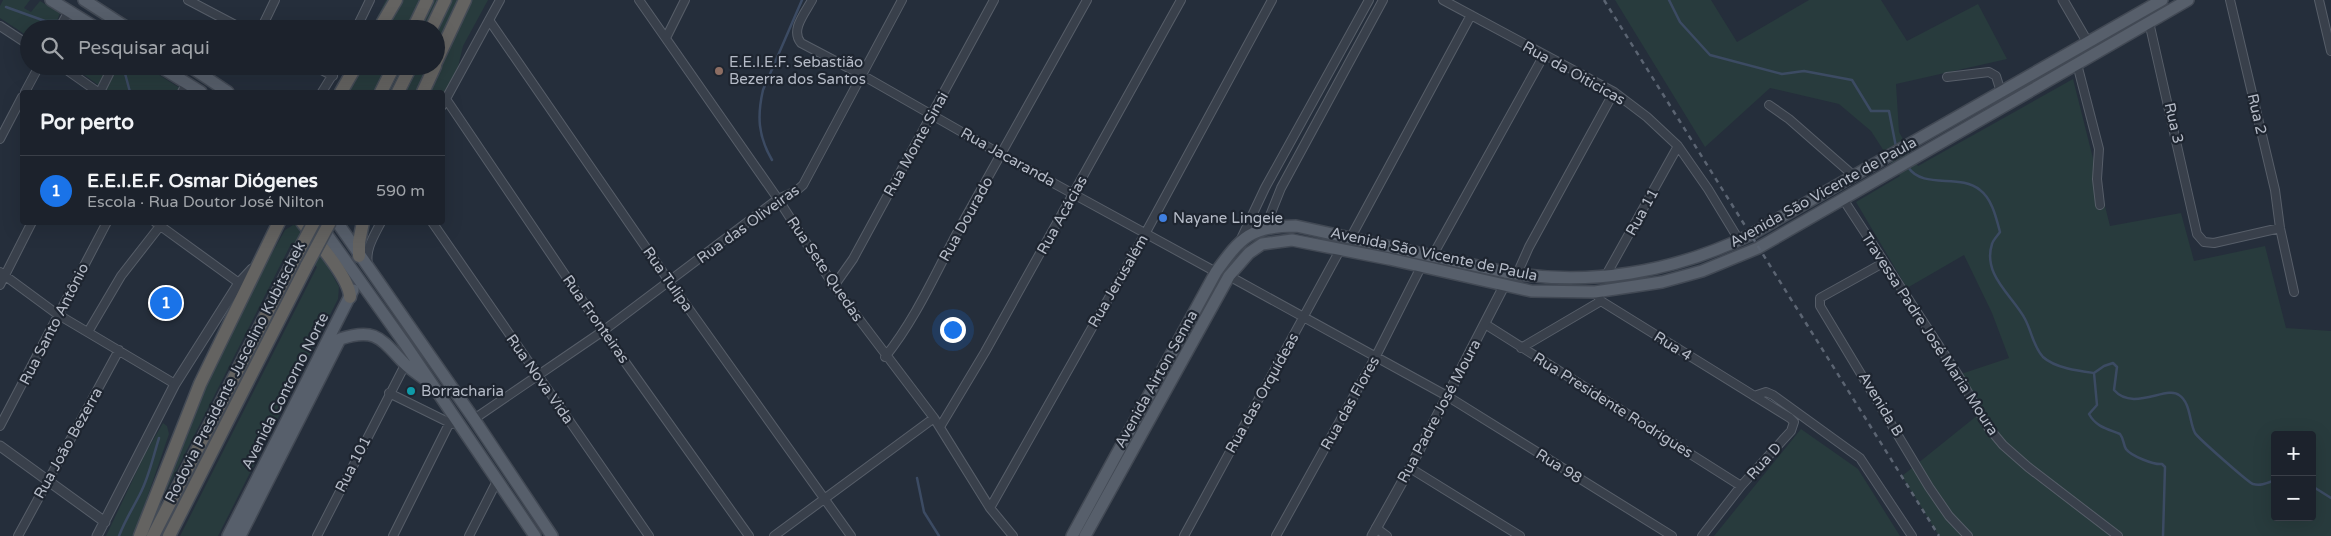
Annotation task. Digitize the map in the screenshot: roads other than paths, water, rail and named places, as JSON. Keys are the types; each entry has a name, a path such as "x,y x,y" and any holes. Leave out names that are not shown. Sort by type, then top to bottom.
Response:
{"highway":[{"path":"384,20 396,0"},
{"path":"417,20 427,0"},
{"path":"435,20 445,0"},
{"path":"445,42 464,0"},
{"path":"342,90 351,75"},
{"path":"382,90 390,75"},
{"path":"399,90 406,75"},
{"path":"424,90 430,75"},
{"path":"304,225 342,277 348,287 350,297"},
{"name":"Rodovia Presidente Juscelino Kubitschek","path":"153,536 312,225"},
{"name":"Rodovia Presidente Juscelino Kubitschek","path":"169,536 328,225"},
{"path":"359,256 362,225"},
{"path":"140,536 200,384 277,227"}],"main road":[{"path":"51,0 84,20"},
{"name":"Avenida São Vicente de Paula","path":"1265,228 1296,226 1517,274 1605,277 1658,270 1739,240 1886,159 2162,0"},
{"name":"Avenida São Vicente de Paula","path":"1262,244 1292,240 1389,259 1531,291 1598,296 1702,272 1758,248 2188,0"},
{"path":"89,2 116,20"},
{"path":"169,75 184,88"},
{"path":"202,75 225,90"},
{"path":"1980,104 1987,116"},
{"path":"320,225 405,344 434,386 455,424 535,536"},
{"path":"340,227 474,419 552,536"},
{"name":"Avenida Airton Senna","path":"1085,536 1086,522 1216,272 1240,241 1248,235 1265,228"},
{"name":"Avenida Airton Senna","path":"1072,536 1086,522 1229,276 1249,253 1262,244"},
{"path":"1389,259 1390,247"},
{"name":"Avenida Contorno Norte","path":"228,536 335,338 358,278 359,256"},
{"path":"240,536 335,338 372,334 383,339 405,344"},
{"path":"383,339 405,365 434,386"},
{"path":"397,354 397,350 405,344"}],"street":[{"path":"190,0 227,20"},
{"path":"265,20 275,0"},
{"path":"360,20 370,0"},
{"path":"445,101 500,0"},
{"name":"Rua Sete Quedas","path":"639,0 778,199 834,286 934,418 990,508 1013,536"},
{"path":"666,38 685,0"},
{"name":"Rua Jacaranda","path":"812,0 797,26 796,36 801,43 1074,193 1144,234 1216,272"},
{"name":"Rua das Oliveiras","path":"474,419 603,331 778,199 796,192 803,185 902,0"},
{"name":"Rua Monte Sinai","path":"834,286 853,259 994,0"},
{"name":"Rua Dourado","path":"886,356 897,342 929,288 963,222 1087,0"},
{"name":"Rua Acácias","path":"940,428 1181,0"},
{"name":"Rua Jerusalém","path":"990,508 1144,234 1272,0"},
{"name":"Avenida Airton Senna","path":"1240,241 1265,188 1369,0"},
{"path":"1265,228 1277,197 1383,0"},
{"name":"Rua da Oiticicas","path":"1443,0 1614,92 1647,117 1678,146 1708,189 1739,240"},
{"path":"2063,0 2088,43"},
{"name":"Rua 2","path":"2230,0 2275,190 2280,228 2294,292"},
{"path":"2319,0 2331,51"},
{"path":"64,20 69,11"},
{"path":"1351,237 1471,15"},
{"name":"Rua Tulipa","path":"489,20 669,281 851,536"},
{"name":"Rua 3","path":"2150,22 2188,188 2194,226 2200,238 2208,243 2280,228"},
{"path":"0,26 20,38"},
{"path":"1433,255 1544,55"},
{"path":"2077,64 2099,149 2097,167 2100,205"},
{"path":"1947,77 1989,72 1996,76 2001,92"},
{"path":"26,90 34,75"},
{"path":"74,75 96,90"},
{"path":"100,90 108,75"},
{"path":"323,90 333,76"},
{"path":"1322,88 1331,94"},
{"path":"1517,274 1529,248 1614,92"},
{"path":"0,139 20,101"},
{"name":"Rua Fronteiras","path":"445,104 749,536"},
{"path":"1769,105 1789,119 1854,176"},
{"name":"Rua 11","path":"1605,277 1678,146"},
{"name":"Travessa Padre José Maria Moura","path":"1843,199 1883,263 1958,375 1988,427 2003,445 2028,467 2118,536"},
{"path":"0,285 3,274 30,225"},
{"name":"Rua Santo Antônio","path":"0,426 57,314 105,225"},
{"path":"88,332 121,276 157,225"},
{"path":"159,225 240,283"},
{"path":"371,274 367,262 368,253 380,225"},
{"name":"Rua Nova Vida","path":"434,225 649,536"},
{"name":"Rua das Orquídeas","path":"1184,536 1340,250"},
{"path":"97,536 175,384 240,283 263,256"},
{"name":"Avenida B","path":"1883,263 1820,298 1820,306 1929,486 1949,516 1968,536"},
{"name":"Rua das Flores","path":"1276,536 1376,356 1421,267"},
{"path":"3,274 57,314 175,384"},
{"path":"1229,276 1447,396"},
{"name":"Rua Padre José Moura","path":"1374,532 1410,468 1504,286"},
{"path":"1521,348 1598,296"},
{"name":"Rua 4","path":"1598,296 1754,396"},
{"name":"Rua Presidente Rodrigues","path":"1484,324 1741,486"},
{"name":"Rua João Bezerra","path":"18,536 119,350"},
{"name":"Rua 101","path":"317,536 405,365"},
{"path":"1754,396 1766,392 1773,395 1860,458 1912,536"},
{"path":"390,393 455,424 393,536"},
{"name":"Rua 98","path":"1447,396 1672,536"},
{"name":"Rua D","path":"1702,536 1741,486 1791,431 1794,422 1790,418 1754,396"},
{"path":"774,536 934,418"},
{"path":"0,446 105,522"},
{"path":"1410,468 1520,536"},
{"path":"470,536 497,481"},
{"path":"1374,532 1387,536"}],"waterway":[{"path":"772,160 761,134 761,99 763,90 802,0"},
{"path":"1669,0 1680,22 1710,55 1782,74 1804,71 1852,80 1871,111 1889,111 1896,147"},
{"path":"6,7 42,20"},
{"path":"125,75 129,90"},
{"path":"1908,167 1915,174 1923,178 1962,182 1972,185 1988,198 2000,232 1992,244 1991,266 2000,284 2020,310 2043,357 2060,366 2094,373 2104,366 2113,363 2117,367 2114,390 2130,399 2140,399 2166,393 2179,395 2186,403 2195,433 2205,443 2253,484 2271,482"},
{"path":"2094,373 2097,405 2089,414 2095,422 2120,434 2129,452 2148,462 2162,464 2165,467 2163,536"},
{"path":"119,536 146,481 159,438"},
{"path":"917,478 924,512 939,536"},
{"path":"2316,489 2331,498"}],"railway":[{"path":"1604,0 1939,536"}],"place":[{"name":"E.E.I.E.F. Sebastião Bezerra dos Santos","path":"719,71"},
{"name":"Nayane Lingeie","path":"1163,218"},
{"name":"E.E.I.E.F. Osmar Diógenes","path":"166,303"},
{"name":"Borracharia","path":"411,391"}]}
